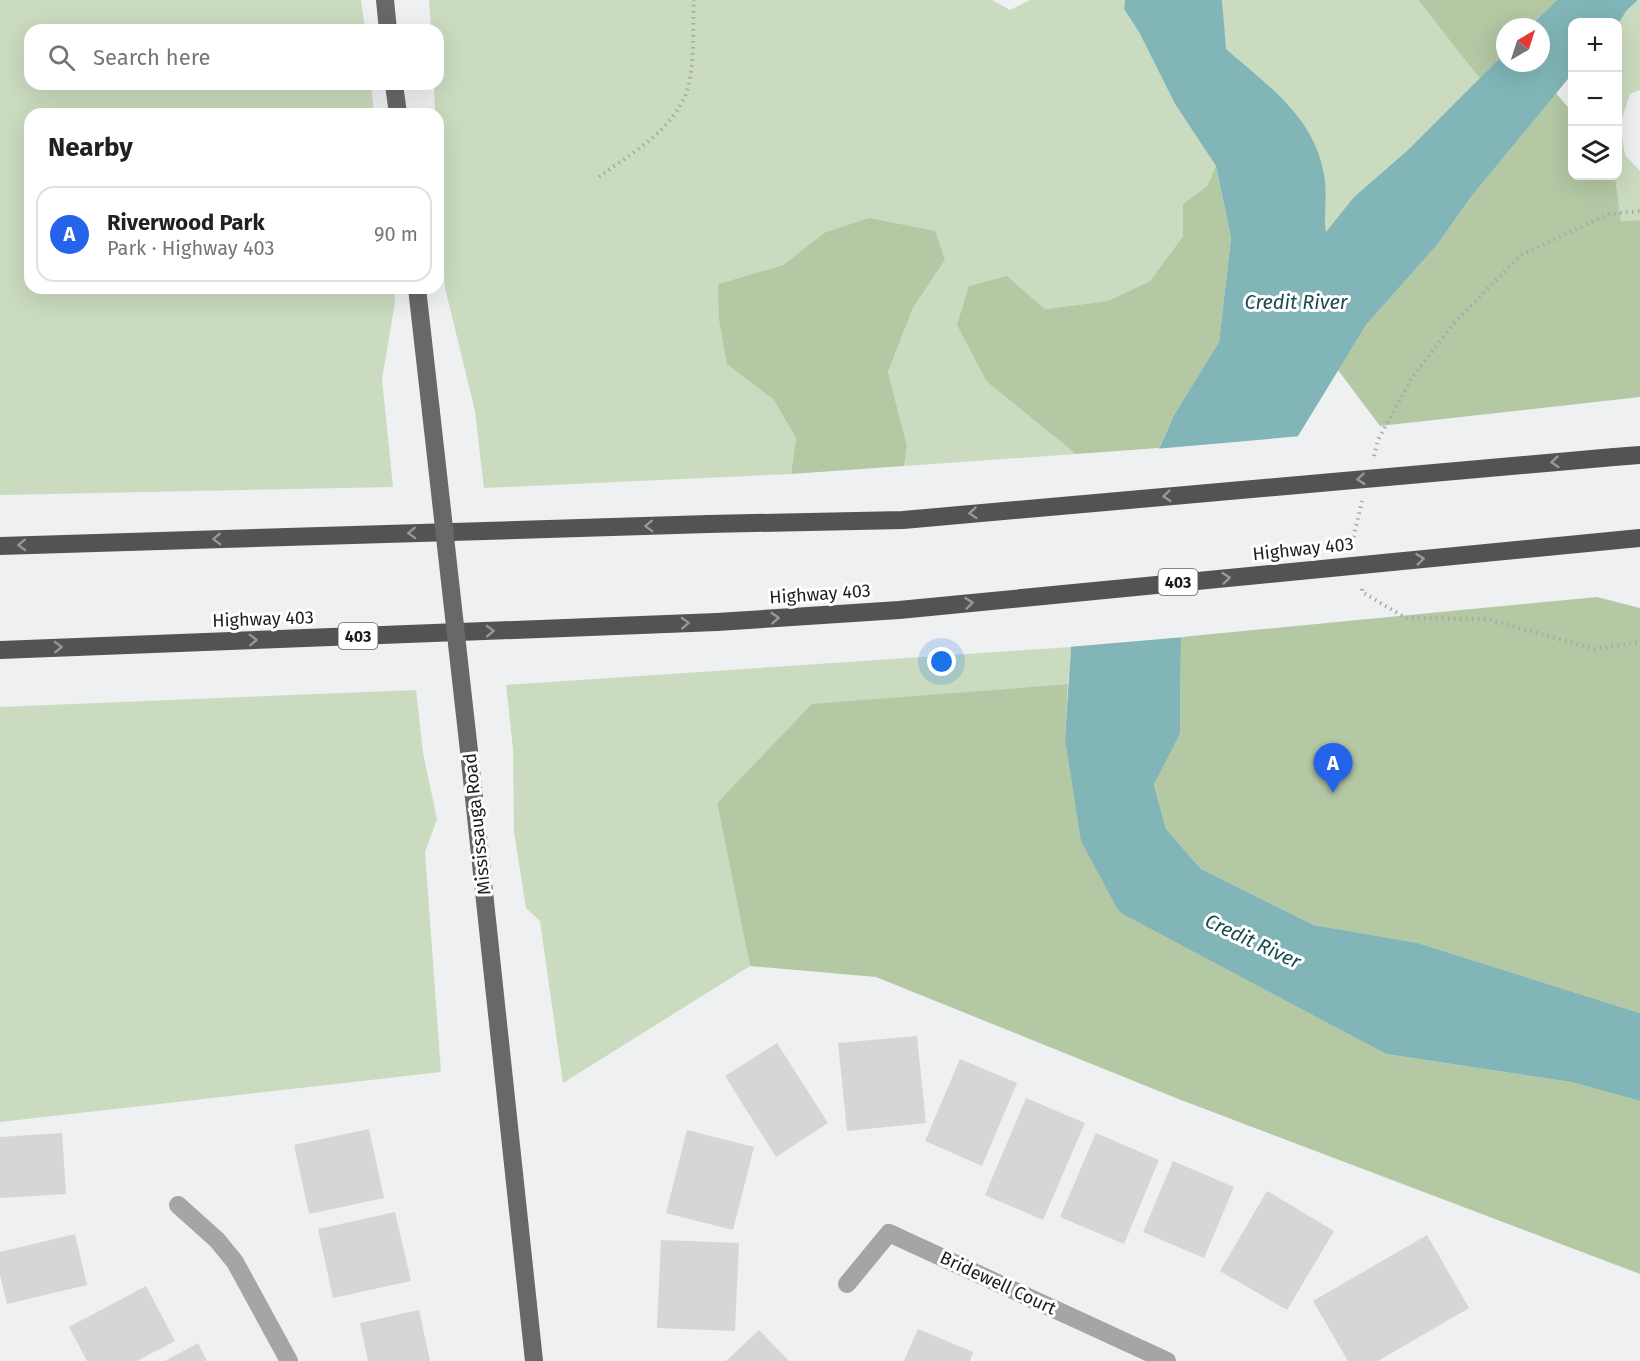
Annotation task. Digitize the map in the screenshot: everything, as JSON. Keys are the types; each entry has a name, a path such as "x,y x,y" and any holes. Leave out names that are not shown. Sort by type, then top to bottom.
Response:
{"highway":[{"path":"0,546 903,519 1640,455"},
{"name":"Highway 403","path":"0,650 717,622 899,610 1640,538"}],"main road":[{"path":"385,0 387,24"},
{"path":"395,90 397,108"},
{"name":"Mississauga Road","path":"418,294 534,1361"}],"street":[{"path":"178,1205 217,1240 235,1262 289,1361"},
{"name":"Bridewell Court","path":"847,1284 889,1233 1167,1361"}],"path":[{"path":"599,177 654,136 674,115 685,94 691,69 694,0"},
{"path":"1412,379 1454,323 1521,255 1609,214 1640,211"}],"green space":[{"path":"0,0 361,0 364,24 24,24 24,90 372,90 373,108 24,108 24,294 394,294 382,379 393,487 0,495"},
{"path":"429,0 992,0 1010,10 1030,0 1125,0 1124,9 1139,32 1175,104 1216,166 1207,186 1183,204 1183,236 1150,281 1108,301 1045,309 1007,276 987,382 1076,454 904,466 907,446 888,372 913,308 945,260 824,233 783,265 718,284 727,363 773,399 796,438 791,474 484,488 475,411 445,288 444,108 435,108 434,90 444,90 444,24 431,24"},
{"path":"1222,0 1418,0 1480,79 1409,149 1354,197 1326,233 1325,181 1291,107 1225,49"},
{"path":"1418,0 1557,0 1538,18 1496,18 1496,62 1480,79"},
{"path":"1640,0 1640,90 1630,94 1622,119 1622,18 1627,10"},
{"path":"1556,93 1568,107 1568,180 1616,180 1621,221 1640,220 1640,397 1380,426 1338,370 1366,325 1437,245 1471,197"},
{"path":"1622,137 1625,155 1640,171 1640,220 1621,221 1616,180 1622,180"},
{"path":"1216,166 1231,238 1219,342 1174,415 1159,448 1076,454 987,382 957,325 969,286 1007,276 1045,309 1108,301 1150,281 1183,236 1183,204 1207,186"},
{"path":"869,218 935,231 945,260 913,308 888,372 907,446 904,466 791,474 796,438 773,399 727,364 719,319 718,284 783,265 824,233"},
{"path":"1597,597 1640,608 1640,1013 1418,943 1314,925 1201,869 1166,829 1154,783 1180,734 1181,637"},
{"path":"1071,647 1068,684 812,705 717,803 750,966 563,1083 540,921 526,908 514,832 513,749 506,685"},
{"path":"1068,684 1065,738 1118,910 1386,1054 1571,1082 1640,1101 1640,1274 1181,1100 876,977 750,966 717,803 812,704"},
{"path":"416,690 423,753 437,819 425,852 441,1072 0,1122 0,707"}],"water":[{"name":"Credit River","path":"1125,0 1222,0 1226,49 1275,91 1302,122 1312,139 1325,181 1326,232 1354,197 1409,149 1496,62 1496,72 1550,72 1550,18 1538,18 1557,0 1638,0 1622,18 1568,18 1568,79 1471,197 1437,245 1366,325 1298,436 1181,637 1180,734 1154,784 1166,829 1201,869 1314,925 1418,943 1640,1013 1640,1101 1571,1082 1386,1054 1123,914 1118,910 1081,841 1065,738 1071,647 1174,415 1219,342 1231,238 1216,166 1175,104 1139,32 1124,9"}],"pier":[{"path":"1302,436 1185,637 1068,647 1155,449"}],"building":[{"path":"917,1036 926,1123 847,1131 838,1043"},
{"path":"777,1043 828,1123 776,1157 725,1076"},
{"path":"960,1059 1017,1083 982,1166 925,1141"},
{"path":"1026,1098 1085,1123 1043,1220 985,1195"},
{"path":"369,1129 384,1198 309,1214 294,1145"},
{"path":"687,1130 754,1147 733,1230 666,1213"},
{"path":"62,1133 66,1194 0,1198 0,1137"},
{"path":"1096,1133 1159,1160 1124,1244 1060,1217"},
{"path":"1173,1161 1234,1187 1204,1258 1143,1232"},
{"path":"1267,1191 1334,1231 1287,1310 1220,1271"},
{"path":"395,1212 411,1281 333,1298 318,1229"},
{"path":"75,1234 87,1285 7,1304 0,1275 0,1252"},
{"path":"1427,1235 1469,1308 1378,1361 1348,1361 1313,1301"},
{"path":"661,1240 739,1243 735,1331 657,1328"},
{"path":"146,1286 175,1341 137,1361 87,1361 69,1327"},
{"path":"419,1310 430,1361 368,1361 360,1323"},
{"path":"918,1329 973,1352 970,1361 904,1361"},
{"path":"759,1330 789,1361 726,1361"},
{"path":"198,1343 207,1361 165,1361"}],"place":[{"name":"Riverwood Park","path":"1333,793"}]}
